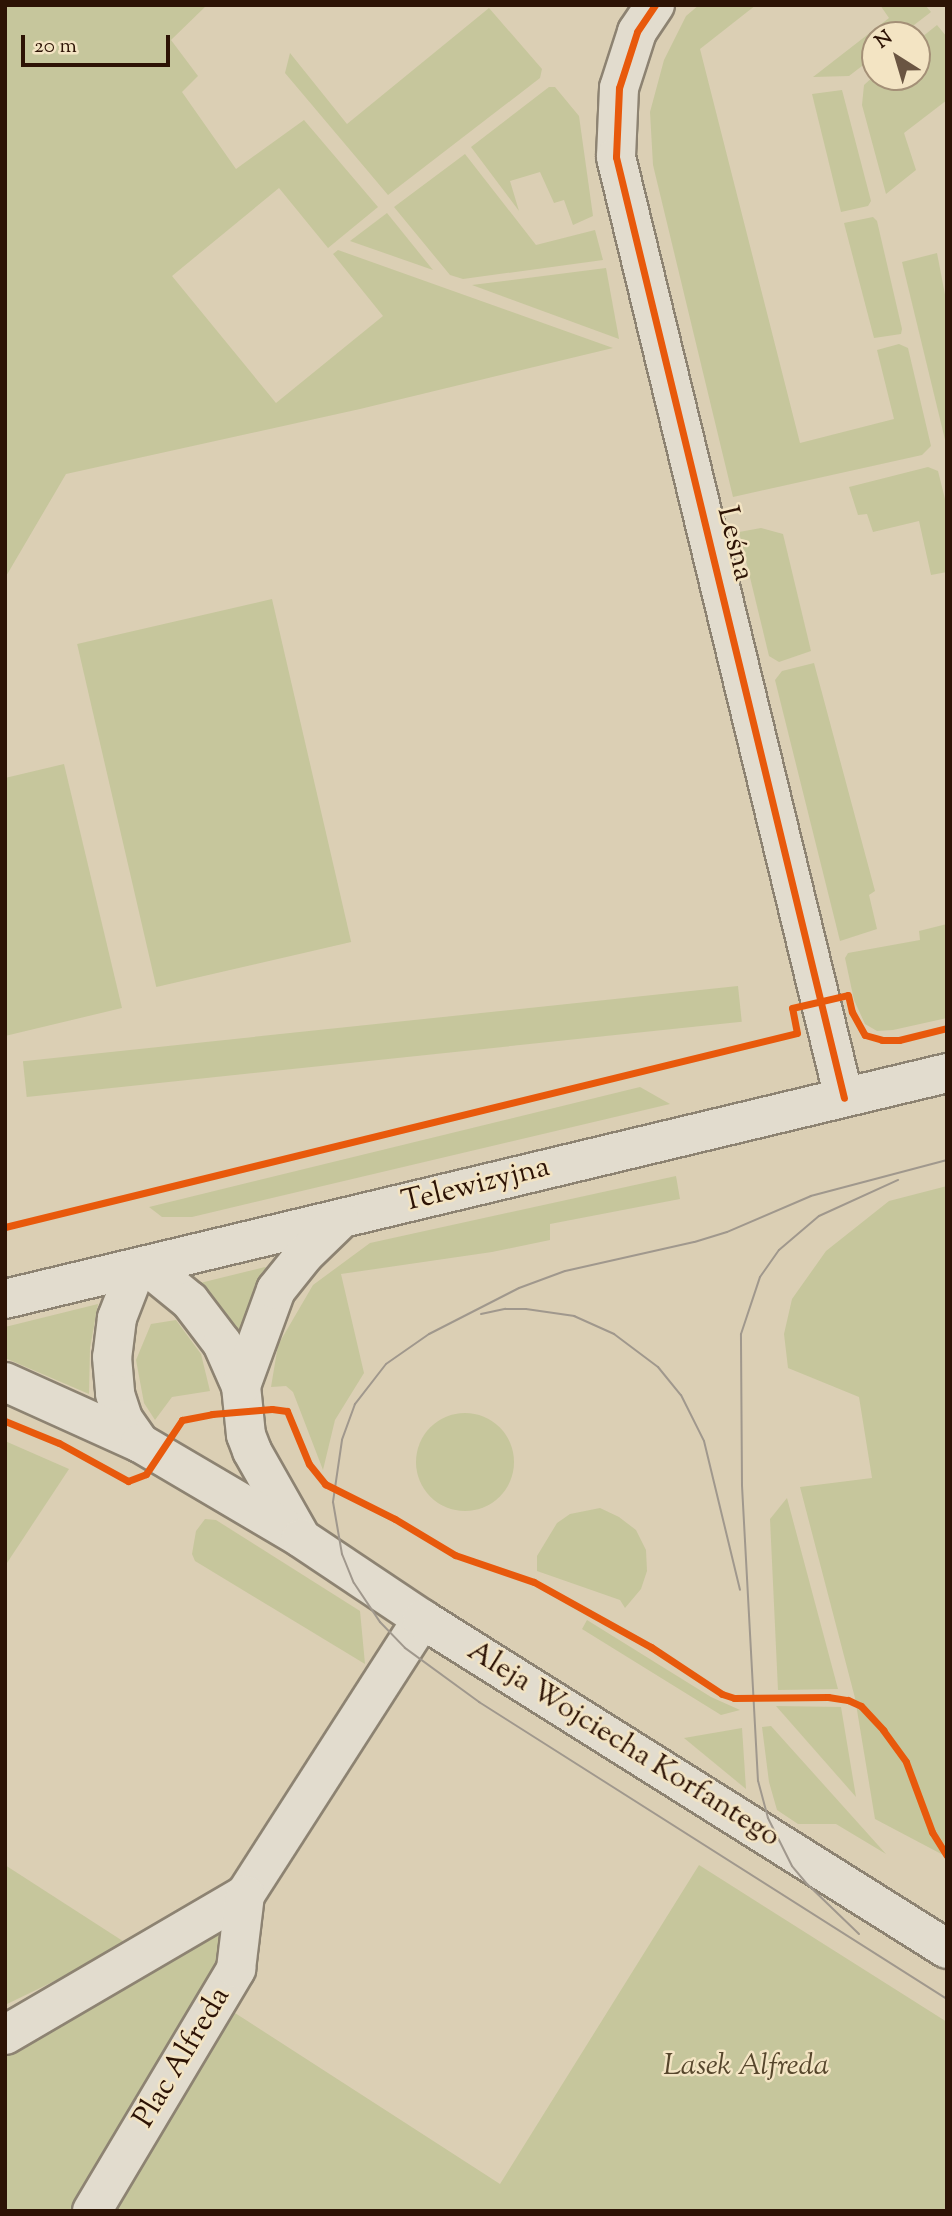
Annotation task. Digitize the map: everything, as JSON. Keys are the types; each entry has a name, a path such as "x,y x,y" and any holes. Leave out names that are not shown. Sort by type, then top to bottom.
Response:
{"street":[{"name":"Leśna","path":"655,5 637,32 619,88 616,158 844,1098"},
{"name":"Telewizyjna","path":"5,1299 947,1073"},
{"name":"Aleja Wojciecha Korfantego","path":"241,1386 276,1290 304,1255 340,1220"},
{"name":"Aleja Wojciecha Korfantego","path":"139,1443 123,1419 115,1394 113,1357 117,1318 141,1268 170,1282 208,1321 222,1343 241,1386 246,1435 252,1451 301,1538"},
{"name":"Aleja Wojciecha Korfantego","path":"5,1382 139,1443 301,1538 422,1619 947,1950"},
{"name":"Plac Alfreda","path":"5,2035 157,1950 245,1895 422,1619"},
{"name":"Plac Alfreda","path":"92,2211 236,1969 245,1895"}],"green space":[{"path":"5,5 207,5 171,40 198,76 182,92 236,169 304,120 378,207 328,248 279,188 172,276 276,403 383,316 333,254 338,250 613,348 360,409 66,474 5,578"},
{"path":"699,5 756,5 700,49 800,443 894,419 877,350 899,344 908,348 931,446 922,455 733,497 653,165 650,112 664,60 686,16"},
{"path":"880,5 925,5 931,12 919,21 885,21 889,18"},
{"path":"489,8 542,69 540,78 388,195 285,73 290,53 347,124"},
{"path":"937,25 947,37 947,100 904,133 916,170 886,194 862,105 863,91 931,91 931,30"},
{"path":"861,40 861,67 849,76 813,77"},
{"path":"549,87 555,87 579,116 593,216 573,225 564,200 554,203 540,172 510,181 519,211 471,147"},
{"path":"842,90 871,201 868,206 841,212 812,94"},
{"path":"465,154 536,245 595,230 603,260 463,279 450,275 394,207"},
{"path":"387,213 433,270 350,241"},
{"path":"873,217 877,221 902,329 901,334 874,338 844,223"},
{"path":"937,253 947,305 947,448 902,262"},
{"path":"606,268 619,339 472,285"},
{"path":"928,467 938,471 947,507 947,572 931,575 919,521 873,532 867,514 858,515 849,487"},
{"path":"761,528 783,534 811,651 779,662 769,656 739,532"},
{"path":"272,599 351,942 156,987 77,644"},
{"path":"814,663 875,891 869,895 877,929 840,941 775,680 782,671"},
{"path":"64,764 122,1008 5,1036 5,778"},
{"path":"947,924 947,1018 893,1030 877,1031 865,1024 854,1000 845,958 848,953 920,940 919,931"},
{"path":"738,986 742,1022 27,1097 23,1061"},
{"path":"640,1087 670,1104 192,1217 162,1217 149,1207"},
{"path":"676,1176 680,1199 550,1224 550,1240 492,1252 341,1274 364,1373 335,1420 323,1470 293,1392 286,1386 271,1387 278,1345 313,1285 370,1243"},
{"path":"947,1186 947,1857 875,1819 855,1698 800,1487 872,1478 859,1397 788,1368 784,1334 792,1299 826,1251 889,1201"},
{"path":"265,1267 269,1270 237,1336 197,1288 200,1283"},
{"path":"98,1304 90,1348 89,1394 5,1358 5,1327"},
{"path":"176,1320 201,1354 210,1391 172,1397 155,1420 144,1403 136,1360 151,1324"},
{"path":"465,1413 484,1417 500,1427 510,1443 514,1462 510,1481 500,1497 484,1507 465,1511 446,1507 430,1497 420,1481 416,1462 420,1443 430,1427 446,1417"},
{"path":"5,1441 69,1469 5,1566"},
{"path":"787,1498 838,1689 778,1690 770,1519"},
{"path":"600,1508 619,1517 636,1530 646,1550 647,1571 641,1589 625,1608 620,1600 537,1571 537,1556 557,1523 570,1514"},
{"path":"205,1519 216,1520 360,1611 365,1664 195,1561 192,1554 196,1531"},
{"path":"587,1620 711,1697 740,1710 721,1715 582,1629"},
{"path":"776,1706 841,1707 856,1797"},
{"path":"771,1726 886,1854 836,1824 798,1824 777,1810 769,1782 762,1727"},
{"path":"742,1728 746,1789 684,1738"},
{"path":"5,1865 129,1945 5,2005"},
{"name":"Lasek Alfreda","path":"699,1865 947,2022 947,2211 113,2211 235,2013 500,2184"},
{"path":"223,1927 213,1978 74,2211 5,2211 5,2031"}],"tram line":[{"path":"947,1160 811,1196 727,1232 694,1242 565,1271 519,1288 429,1334 386,1364 355,1404 342,1440 333,1502 342,1554 354,1583 380,1622 405,1648 479,1702 947,1999"},
{"path":"859,1934 792,1866 768,1818 758,1781 742,1485 741,1334 760,1277 779,1250 819,1216 898,1180"},
{"path":"481,1314 505,1309 526,1309 574,1316 614,1334 658,1367 681,1395 704,1441 740,1590"}],"cycle path":[{"path":"655,5 637,32 619,88 616,157 844,1098"},
{"path":"5,1227 797,1033 792,1008 848,995 852,1012 865,1035 882,1040 899,1040 947,1028"},
{"path":"5,1421 59,1443 128,1481 146,1474 182,1420 212,1414 272,1409 287,1411 309,1464 325,1484 395,1519 455,1555 534,1582 651,1647 722,1694 734,1698 828,1697 848,1700 861,1706 883,1730 906,1762 932,1832 947,1856"}]}
